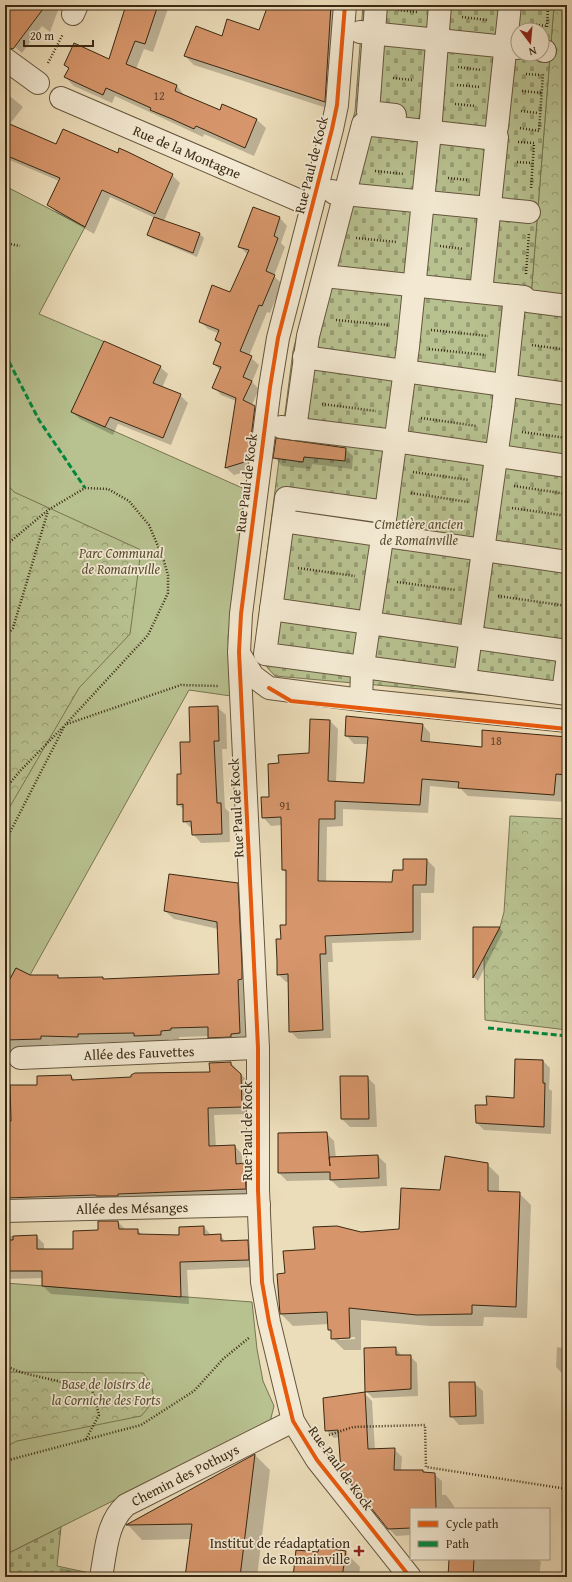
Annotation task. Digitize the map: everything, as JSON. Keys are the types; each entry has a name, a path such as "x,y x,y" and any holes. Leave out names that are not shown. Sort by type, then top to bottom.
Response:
{"street":[{"path":"376,5 368,112 430,125"},
{"path":"361,700 363,666 383,535 398,414 405,372 430,125 440,5"},
{"path":"510,5 511,22"},
{"path":"345,14 350,31 374,32 510,47"},
{"name":"Rue Paul de Kock","path":"345,14 336,105 278,338 265,425 241,614 239,652 258,1048 259,1205 262,1282 269,1322 293,1420 317,1460 410,1577"},
{"path":"481,292 497,132 510,58"},
{"path":"5,59 38,83"},
{"name":"Rue de la Montagne","path":"61,98 312,206"},
{"path":"295,429 304,357 363,124 430,125 497,132"},
{"path":"317,181 327,184 334,193 529,212"},
{"path":"324,276 524,297 528,301 567,306"},
{"path":"465,679 506,385 515,296"},
{"path":"304,357 567,394"},
{"path":"265,425 395,441 567,466"},
{"path":"386,512 286,498 265,654 465,679 565,694 567,663"},
{"path":"283,521 567,562"},
{"path":"271,609 567,651"},
{"path":"239,652 253,676 269,688"},
{"path":"242,698 260,688 269,688 361,700 567,721"},
{"name":"Allée des Fauvettes","path":"20,1058 258,1048"},
{"name":"Allée des Mésanges","path":"5,1211 259,1205"},
{"name":"Chemin des Pothuys","path":"101,1577 111,1525 117,1514 126,1505 293,1420"}],"path":[{"path":"531,5 548,6 547,22"},
{"path":"38,83 75,9"},
{"path":"497,132 539,131 543,62"},
{"path":"5,243 20,246"},
{"path":"531,345 567,350"},
{"path":"298,401 398,414 500,430 567,438"},
{"path":"5,546 48,510 85,488 108,489 129,501 148,525 163,558 168,575 168,594 148,635 20,771 5,789"},
{"path":"5,638 13,628 48,510"},
{"path":"277,565 567,606"},
{"path":"5,842 65,724 180,685 242,698"},
{"path":"5,1461 142,1425 194,1390 223,1359 269,1322"},
{"path":"5,1366 23,1373 92,1389 99,1415 85,1441"},
{"path":"306,1442 353,1427 425,1425 426,1467 567,1490"}],"green space":[{"name":"Cimetière ancien de Romainville","path":"363,5 554,5 550,56 550,22 510,22 510,62 550,62 531,297 567,301 567,702 275,676 257,656 257,631 293,351 355,111"},
{"path":"554,5 567,5 567,301 531,297"},
{"name":"Parc Communal de Romainville","path":"5,186 85,227 39,314 105,342 71,412 247,490 228,637 231,696 189,690 30,975 16,968 5,988"},
{"path":"5,482 14,492 141,550 130,634 79,688 5,815"},
{"path":"510,816 567,819 567,1030 485,1020 484,957 500,927 504,912"},
{"name":"Base de loisirs de la Corniche des Forts","path":"5,1283 252,1302 257,1349 263,1381 274,1406 270,1422 5,1555"},
{"path":"5,1372 143,1373 151,1385 153,1395 150,1405 141,1416 17,1441 5,1447"},
{"path":"61,1527 57,1566 90,1573 89,1577 5,1577 5,1555"}],"building":[{"path":"5,5 46,5 13,49 5,47"},
{"path":"126,5 158,5 145,44 135,41 126,64 177,85 175,91 220,110 222,104 257,119 245,148 196,126 194,129 150,110 151,108 106,88 103,95 64,77 69,68 64,65 74,43 109,59"},
{"path":"268,5 331,5 325,102 184,56 196,26 222,36 227,19 259,30"},
{"path":"5,122 56,144 63,129 118,153 119,148 173,174 155,214 102,190 85,227 47,205 60,178 5,155"},
{"path":"253,207 280,217 274,236 278,238 266,271 275,275 262,306 259,305 240,351 252,356 243,377 252,381 243,400 255,406 248,461 225,468 236,398 212,388 221,367 213,364 221,343 215,340 219,330 199,322 212,285 230,292 249,250 238,247"},
{"path":"154,217 200,233 193,253 147,235"},
{"path":"104,341 161,366 153,383 181,394 163,438 110,417 105,427 71,412"},
{"path":"276,438 346,448 345,461 304,457 303,462 273,458"},
{"path":"218,706 219,741 214,741 217,803 221,803 222,834 192,835 191,821 183,822 183,804 177,805 177,774 181,774 180,742 190,742 189,707"},
{"path":"346,716 423,724 421,741 482,747 482,730 567,737 567,775 556,774 554,795 458,788 459,782 422,779 420,805 335,801 335,819 319,819 318,881 392,882 393,870 403,870 403,859 427,859 426,885 413,885 413,932 325,936 326,954 320,954 323,1030 289,1032 288,974 277,975 276,939 281,939 280,925 286,925 286,870 282,870 281,817 262,818 261,797 269,797 268,764 279,763 278,755 309,753 310,719 330,720 328,781 364,783 368,737 345,736"},
{"path":"169,874 238,883 242,966 242,979 238,980 240,1033 231,1034 231,1037 208,1038 208,1027 171,1028 171,1030 161,1031 161,1035 134,1036 134,1033 78,1034 78,1037 41,1036 41,1039 5,1040 5,988 16,968 30,975 58,975 58,978 103,977 103,979 219,974 217,922 164,911"},
{"path":"473,927 500,927 473,978"},
{"path":"515,1059 543,1060 543,1083 545,1083 544,1127 476,1123 475,1105 487,1105 486,1096 514,1098"},
{"path":"231,1062 231,1065 241,1074 242,1107 208,1108 209,1146 235,1145 236,1164 245,1163 246,1189 118,1194 118,1196 95,1195 5,1198 5,1121 11,1121 10,1085 37,1085 37,1076 71,1075 72,1080 131,1077 131,1075 135,1073 210,1072 209,1063"},
{"path":"340,1076 368,1076 369,1119 341,1119"},
{"path":"327,1132 329,1157 378,1155 379,1178 330,1180 330,1172 278,1173 278,1133"},
{"path":"445,1156 488,1163 488,1191 520,1192 516,1307 472,1305 472,1314 417,1315 349,1308 350,1338 331,1339 331,1330 328,1330 327,1312 280,1314 277,1274 285,1273 283,1251 315,1249 313,1227 337,1226 361,1232 399,1229 401,1188 440,1190"},
{"path":"98,1221 118,1221 119,1229 138,1229 138,1234 179,1235 179,1227 204,1226 204,1235 221,1234 221,1241 248,1240 249,1260 180,1262 181,1297 42,1286 42,1271 5,1271 5,1240 13,1240 13,1236 37,1235 37,1249 73,1249 73,1231 98,1230"},
{"path":"396,1347 396,1355 411,1355 411,1389 365,1392 364,1348"},
{"path":"449,1382 475,1382 476,1416 450,1417"},
{"path":"365,1392 368,1449 395,1448 394,1470 423,1470 423,1472 435,1473 436,1508 410,1508 410,1528 388,1529 341,1471 338,1430 325,1431 323,1398"},
{"path":"255,1454 240,1577 185,1577 192,1524 126,1525"},
{"path":"319,1547 346,1551 342,1577 293,1577 296,1550 318,1552"},
{"path":"449,1560 474,1560 473,1577 448,1577"}],"marked path":[{"path":"5,354 39,420 85,488"},
{"path":"488,1028 567,1036"}],"cycle path":[{"path":"345,5 337,105 278,338 270,387 241,614 239,652 258,1048 258,1190 262,1282 269,1322 293,1421 317,1460 410,1577"},
{"path":"269,688 291,701 567,729"}],"place":[{"name":"Institut de réadaptation de Romainville","path":"359,1551"}]}
